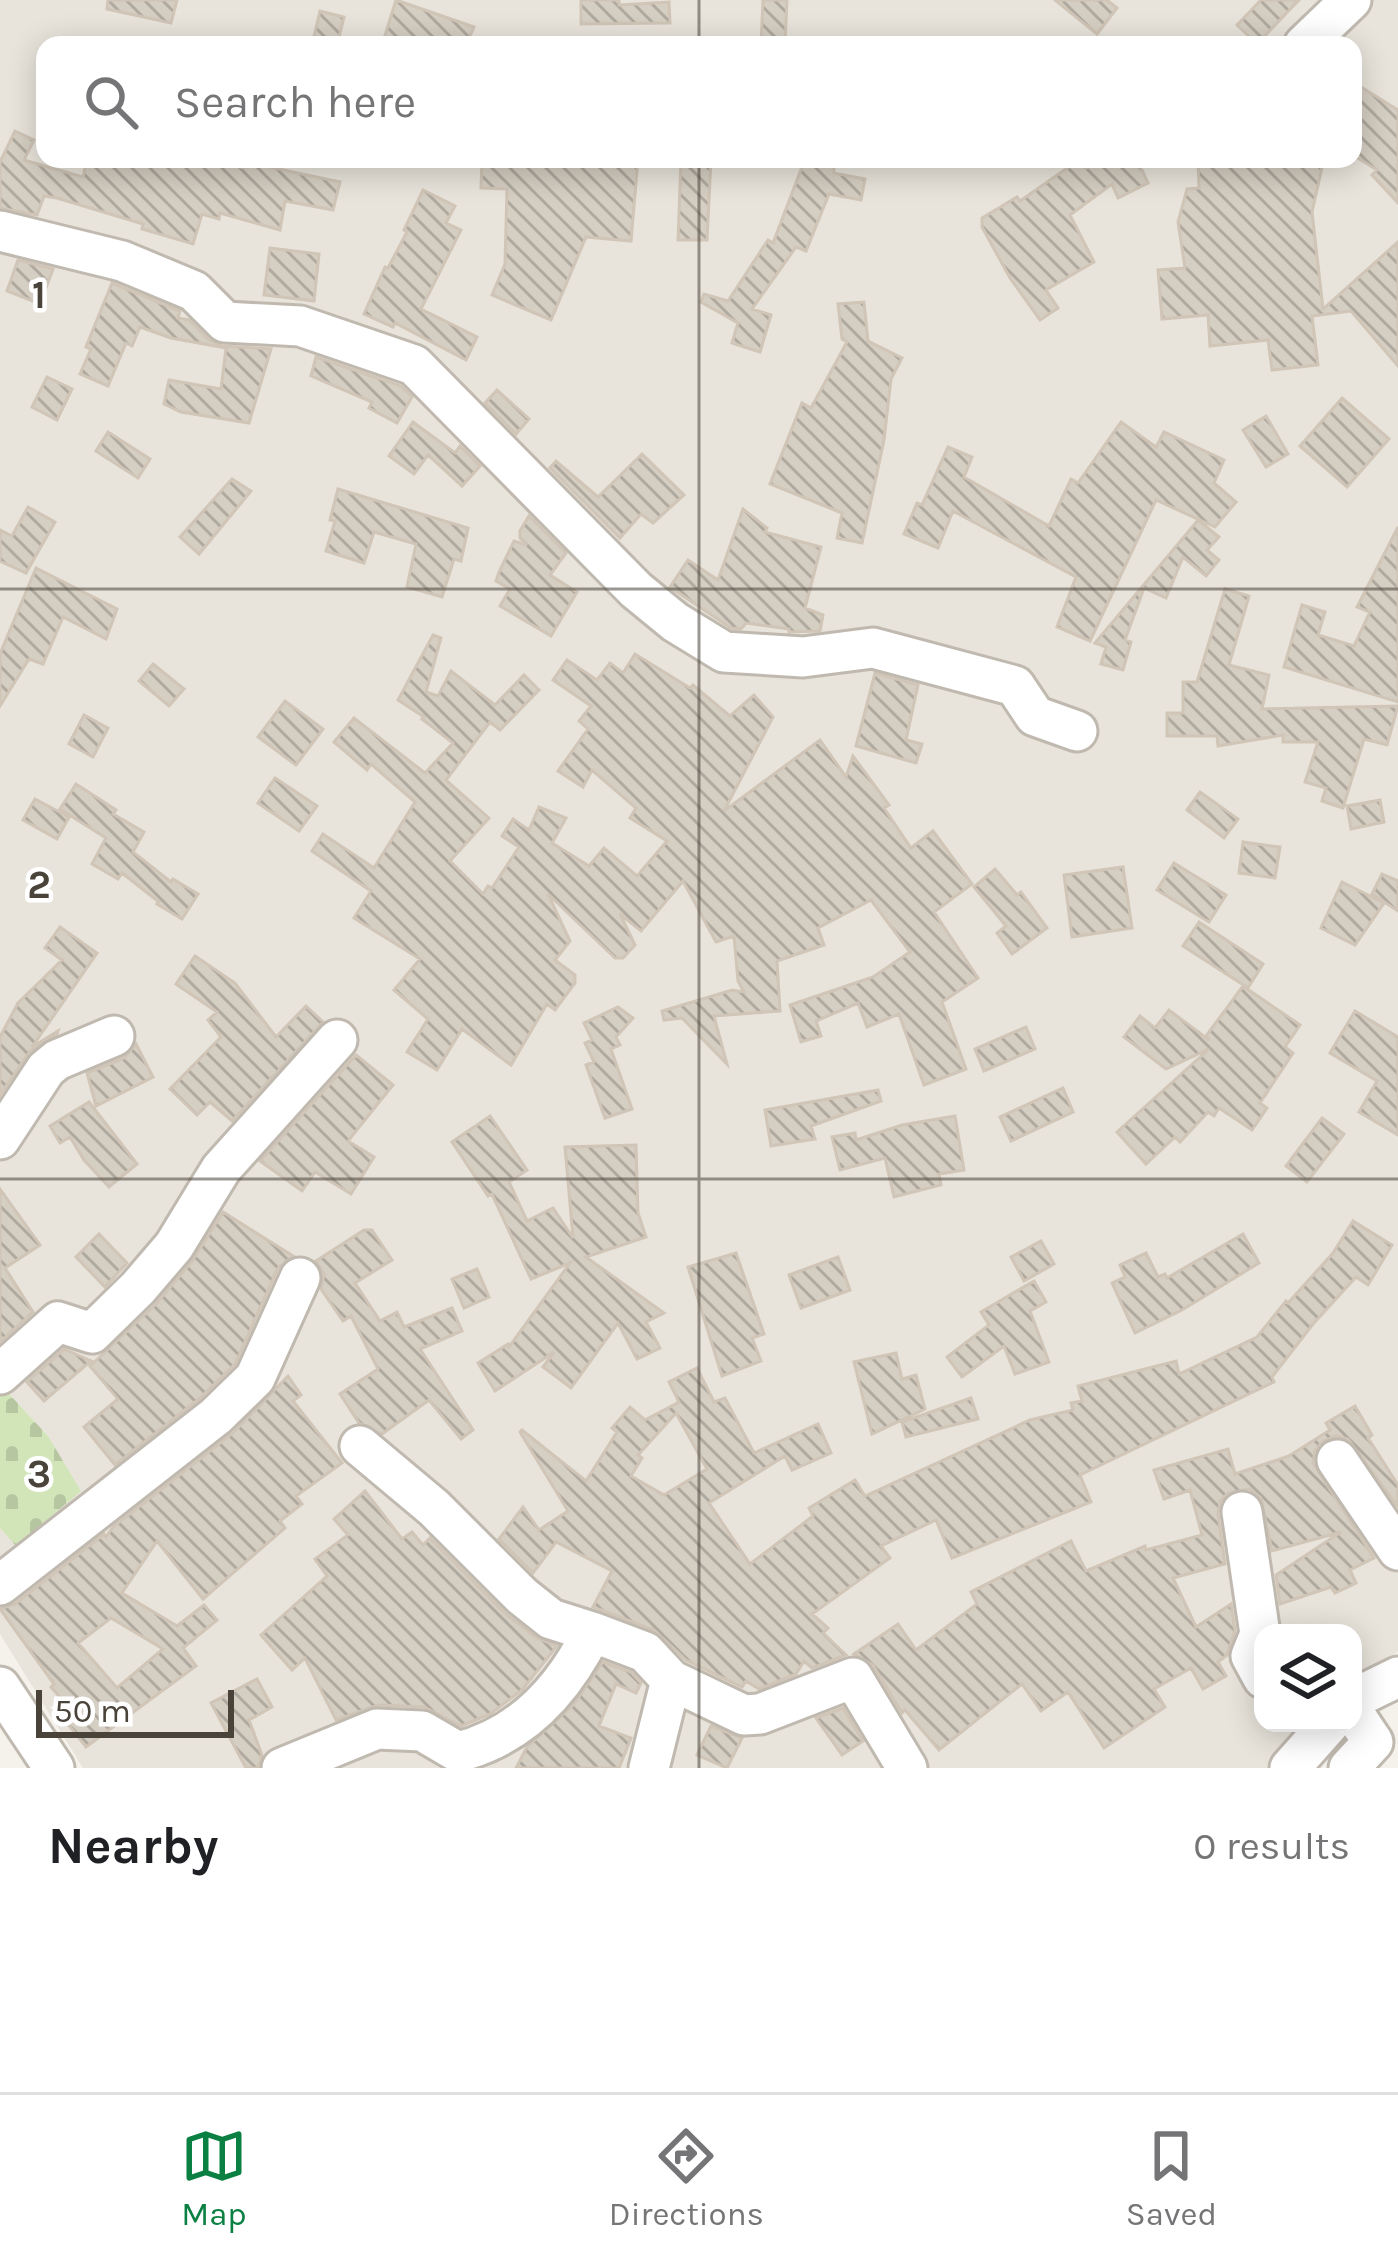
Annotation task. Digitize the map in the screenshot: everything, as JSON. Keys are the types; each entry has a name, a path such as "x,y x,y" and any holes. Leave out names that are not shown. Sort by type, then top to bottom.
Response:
{"street":[{"path":"1313,36 1351,0"},
{"path":"0,231 122,261 194,291 225,322 300,326 414,365 636,590 675,622 724,652 802,657 873,648 1015,686 1035,716 1077,731"},
{"path":"0,1139 46,1069 114,1036"},
{"path":"0,1374 58,1322 92,1334 119,1311 174,1246 221,1169 337,1040"},
{"path":"0,1585 216,1416 255,1378 300,1278"},
{"path":"360,1446 434,1508 551,1619 645,1652 671,1680 744,1715 760,1714 854,1678 907,1768"},
{"path":"1337,1460 1398,1550"},
{"path":"1242,1512 1259,1624"},
{"path":"283,1768 377,1729 422,1731 458,1752 488,1744 552,1697 592,1632"},
{"path":"1362,1695 1398,1677"},
{"path":"649,1768 671,1680"},
{"path":"0,1687 54,1768"},
{"path":"1349,1768 1373,1742 1362,1726"}],"shaded area":[{"path":"0,0 1398,0 1398,1651 1362,1685 1362,1624 1254,1624 1254,1732 1314,1732 1276,1768 83,1768 0,1634 0,1528 17,1545 48,1436 0,1384"}],"green space":[{"path":"0,1384 48,1436 81,1491 16,1546 0,1528"}],"building":[{"path":"108,0 177,0 171,23 107,9"},
{"path":"396,0 474,27 470,36 385,36"},
{"path":"581,0 619,0 619,5 669,2 670,23 581,24"},
{"path":"763,0 787,0 785,36 761,36"},
{"path":"1055,0 1107,0 1117,8 1097,34"},
{"path":"1261,0 1299,0 1265,36 1249,36 1237,25"},
{"path":"320,11 344,17 339,36 314,36"},
{"path":"1362,88 1398,110 1398,203 1372,175 1377,170 1362,161"},
{"path":"15,131 34,140 24,160 36,163 36,168 83,177 85,168 274,168 340,182 333,210 285,201 280,230 220,213 219,219 202,214 193,244 57,198 44,196 37,215 0,208 0,162"},
{"path":"482,168 637,168 631,241 586,237 551,320 492,295 505,264 507,189 481,188"},
{"path":"681,168 711,168 707,240 678,240"},
{"path":"802,168 834,168 834,173 865,179 861,200 829,194 806,251 796,247 752,309 771,315 760,352 732,343 738,323 701,302 704,294 728,301 768,240 773,243"},
{"path":"1067,168 1141,168 1148,183 1118,198 1112,184 1070,215 1094,262 1046,290 1058,308 1040,320 982,227 982,218 1017,197 1020,201"},
{"path":"1198,168 1322,168 1312,212 1323,309 1398,242 1398,366 1351,311 1312,316 1318,365 1272,370 1268,340 1210,346 1208,315 1162,319 1158,270 1185,268 1178,222 1187,189 1199,188"},
{"path":"423,190 455,206 446,223 461,230 421,309 477,337 466,360 395,323 393,327 364,314"},
{"path":"270,248 319,254 314,301 264,295"},
{"path":"18,260 53,269 40,304 7,291"},
{"path":"112,283 180,311 178,318 189,320 222,346 271,349 249,423 181,412 164,404 169,380 221,389 226,348 140,327 132,346 126,343 108,386 80,374"},
{"path":"864,302 868,341 902,358 891,379 884,440 862,543 837,538 842,513 770,484 802,403 811,408 847,342 842,339 838,304"},
{"path":"316,357 401,386 412,397 397,423 369,408 372,402 311,376"},
{"path":"47,377 72,389 57,420 32,407"},
{"path":"497,390 529,419 516,434 485,403"},
{"path":"1342,398 1389,439 1347,487 1300,446"},
{"path":"1266,416 1288,454 1266,467 1243,430"},
{"path":"413,422 455,453 460,446 480,466 462,486 428,455 414,474 389,456"},
{"path":"1121,422 1156,447 1164,432 1224,460 1214,483 1236,502 1215,527 1156,500 1090,641 1057,627 1076,577 953,511 938,548 904,534 948,447 972,457 964,477 1049,526 1071,479 1078,483"},
{"path":"108,432 150,459 138,478 96,451"},
{"path":"642,454 684,495 653,523 641,514 620,538 550,468 556,461 598,497"},
{"path":"232,479 251,491 199,554 180,537"},
{"path":"338,489 468,528 461,561 454,559 442,597 407,587 416,544 374,532 364,563 326,551"},
{"path":"28,507 55,522 26,573 0,561 0,530 12,536"},
{"path":"743,509 767,528 765,532 821,547 805,608 823,615 820,631 789,632 746,623 741,629 731,628 670,587 688,560 718,580"},
{"path":"529,516 566,553 550,575 577,592 551,636 500,606 510,589 496,581 514,541 527,545 520,531"},
{"path":"1198,520 1219,537 1207,550 1219,560 1206,576 1183,557 1166,598 1144,588 1125,640 1131,642 1123,670 1101,664 1106,647 1095,643"},
{"path":"1398,527 1398,702 1284,667 1302,605 1325,612 1318,635 1354,646 1370,612 1357,607"},
{"path":"36,568 117,609 106,639 63,617 43,664 29,659 0,706 0,654"},
{"path":"1225,589 1249,596 1229,665 1269,675 1262,709 1398,706 1387,745 1364,739 1343,808 1322,801 1326,788 1305,782 1318,742 1283,742 1283,735 1218,746 1217,736 1167,736 1167,713 1183,713 1183,682 1197,682"},
{"path":"433,635 441,638 426,692 438,696 451,671 495,705 524,675 539,690 500,730 490,722 446,780 489,818 450,861 483,894 519,847 502,836 513,819 529,830 539,807 566,818 552,843 589,866 604,848 637,876 667,841 630,818 636,808 592,770 583,787 558,771 588,729 579,721 591,706 553,680 567,660 597,680 610,663 623,673 635,654 690,688 693,685 730,716 754,695 773,717 724,811 820,740 846,777 853,756 889,805 884,808 911,848 933,831 972,884 934,912 978,978 942,1002 966,1069 924,1085 899,1014 867,1027 858,1003 816,1021 821,1036 801,1042 790,1005 873,977 910,952 871,900 818,928 824,945 777,961 780,1011 714,1016 727,1064 682,1018 664,1020 662,1011 732,990 744,992 738,981 734,936 716,942 683,881 641,931 620,914 635,945 623,958 615,958 548,894 570,941 555,960 575,975 575,983 555,1010 547,1004 511,1065 462,1029 437,1070 407,1052 428,1019 394,990 420,959 354,918 371,891 312,851 323,834 374,868 415,802 371,764 367,770 334,742 354,718 425,773 453,743 398,700"},
{"path":"153,664 184,689 169,706 139,681"},
{"path":"875,673 918,685 906,740 922,744 916,763 856,746"},
{"path":"285,701 323,729 296,765 258,737"},
{"path":"84,715 108,728 93,757 69,744"},
{"path":"275,778 317,806 299,831 258,803"},
{"path":"76,784 144,832 133,852 171,882 198,894 182,919 122,873 118,879 92,864 106,838 60,809"},
{"path":"1200,792 1238,819 1224,838 1187,810"},
{"path":"35,799 69,817 57,839 23,820"},
{"path":"1380,800 1384,822 1351,829 1347,806"},
{"path":"1243,842 1280,847 1275,878 1239,873"},
{"path":"1174,863 1226,895 1209,922 1157,890"},
{"path":"1123,867 1132,928 1072,937 1064,875"},
{"path":"995,869 1017,895 1021,892 1047,928 1012,954 997,933 1006,926 974,887"},
{"path":"1382,874 1398,881 1398,911 1372,894"},
{"path":"1342,882 1384,903 1355,945 1321,928"},
{"path":"1199,922 1263,964 1248,988 1183,946"},
{"path":"60,927 97,953 32,1047 57,1034 30,1051 0,1095 0,1037 18,1003 62,960 45,948"},
{"path":"195,956 235,983 276,1037 306,1006 323,1022 232,1121 210,1102 197,1115 170,1089 221,1037 208,1020 217,1012 176,984"},
{"path":"1243,986 1300,1025 1285,1047 1293,1053 1260,1103 1267,1108 1252,1130 1219,1108 1214,1116 1208,1112 1180,1142 1175,1137 1146,1164 1117,1132 1209,1049 1166,1069 1124,1037 1140,1016 1155,1028 1169,1010 1209,1040 1206,1036"},
{"path":"618,1007 633,1018 616,1037 620,1045 611,1049 632,1109 605,1118 586,1065 594,1062 585,1043 592,1040 584,1023"},
{"path":"1355,1011 1398,1037 1398,1135 1359,1112 1377,1081 1330,1053"},
{"path":"1026,1027 1035,1049 984,1071 975,1049"},
{"path":"136,1044 153,1077 96,1106 87,1073 124,1058"},
{"path":"356,1055 393,1085 348,1141 374,1157 351,1194 315,1172 302,1191 260,1161"},
{"path":"1063,1088 1073,1112 1011,1141 1000,1117"},
{"path":"878,1090 881,1101 811,1126 815,1139 771,1146 765,1110"},
{"path":"89,1102 137,1164 109,1187 70,1137 60,1143 50,1126"},
{"path":"490,1116 527,1170 509,1182 527,1221 553,1208 573,1238 565,1147 636,1145 638,1213 646,1237 586,1257 664,1313 646,1322 660,1348 637,1359 618,1323 571,1388 543,1367 554,1352 495,1391 478,1363 509,1347 570,1263 531,1279 492,1194 488,1196 452,1142"},
{"path":"955,1116 964,1170 939,1174 941,1185 894,1197 885,1158 840,1170 832,1137 855,1133 856,1140 902,1125"},
{"path":"1322,1118 1344,1134 1307,1182 1286,1166"},
{"path":"0,1189 40,1245 5,1268 33,1312 0,1342"},
{"path":"223,1212 293,1256 278,1268 235,1364 115,1465 84,1427 118,1399 90,1366 156,1304 192,1261"},
{"path":"1353,1221 1392,1245 1368,1285 1356,1277 1313,1324 1272,1377 1274,1382 1080,1475 1091,1502 952,1558 936,1520 881,1546 890,1558 812,1614 828,1628 823,1633 846,1655 812,1668 804,1661 796,1674 759,1689 746,1681 742,1687 686,1660 654,1630 593,1607 612,1571 556,1542 533,1573 499,1539 523,1507 539,1530 568,1511 522,1430 586,1481 617,1432 612,1428 630,1407 645,1420 679,1402 669,1382 697,1368 714,1402 725,1398 754,1453 818,1424 831,1453 792,1470 785,1456 709,1503 750,1564 813,1516 809,1508 855,1480 865,1496 1030,1420 1073,1410 1071,1403 1082,1401 1078,1386 1176,1361 1179,1374 1257,1337 1333,1253","holes":["676,1413 707,1469 664,1495 631,1476 642,1458 638,1455"]},
{"path":"364,1230 372,1230 392,1260 355,1283 380,1321 397,1312 404,1327 452,1308 462,1331 420,1349 473,1430 461,1439 429,1400 382,1434 359,1423 340,1394 378,1369 351,1316 343,1321 321,1289 324,1274 316,1261"},
{"path":"99,1234 127,1263 105,1287 76,1257"},
{"path":"1243,1234 1259,1263 1135,1333 1112,1283 1125,1277 1120,1265 1146,1253 1158,1277 1165,1274 1167,1278"},
{"path":"1041,1241 1054,1264 1024,1281 1011,1257"},
{"path":"736,1253 764,1334 752,1338 761,1361 722,1376 688,1267"},
{"path":"838,1257 850,1290 801,1308 789,1275"},
{"path":"477,1269 489,1297 464,1308 452,1279"},
{"path":"1034,1281 1046,1302 1030,1311 1049,1362 1015,1374 1004,1346 962,1377 947,1357 989,1325 981,1312"},
{"path":"64,1349 91,1361 44,1401 27,1382"},
{"path":"896,1353 902,1379 916,1375 925,1409 872,1434 854,1362"},
{"path":"288,1376 301,1395 293,1401 342,1463 296,1496 302,1504 280,1521 285,1528 203,1599 157,1541 122,1593 177,1626 204,1605 217,1620 183,1648 196,1666 86,1747 56,1709 65,1703 51,1687 54,1684 0,1609 15,1604 104,1534 106,1537 233,1433","holes":["111,1618 163,1649 117,1688 78,1643"]},
{"path":"971,1398 978,1419 906,1437 902,1422"},
{"path":"1355,1406 1372,1435 1368,1438 1398,1485 1398,1507 1348,1439 1336,1436 1315,1451 1313,1463 1374,1558 1350,1570 1356,1583 1335,1593 1331,1587 1280,1604 1276,1575 1341,1532 1272,1551 1261,1498 1250,1489 1228,1493 1218,1514 1225,1564 1173,1578 1196,1627 1231,1604 1235,1631 1227,1655 1218,1662 1226,1676 1203,1689 1191,1668 1154,1689 1165,1707 1104,1748 1068,1692 1041,1711 1022,1684 939,1750 905,1710 902,1713 873,1665 854,1654 898,1624 916,1650 977,1604 971,1592 1071,1541 1086,1571 1145,1546 1146,1550 1202,1535 1190,1490 1164,1499 1154,1470 1228,1449 1235,1474 1289,1456 1330,1430 1326,1423"},
{"path":"365,1491 402,1539 412,1532 423,1545 430,1538 507,1615 537,1638 557,1646 522,1690 490,1714 461,1726 424,1707 378,1705 336,1720 305,1658 292,1670 261,1635 327,1576 315,1559 348,1535 334,1519"},
{"path":"603,1662 631,1672 641,1683 636,1693 616,1684 599,1726 631,1738 619,1768 516,1768 527,1747 573,1705"},
{"path":"257,1679 272,1707 249,1720 262,1755 258,1768 246,1768 211,1703"},
{"path":"843,1708 863,1741 842,1755 816,1718"},
{"path":"711,1726 742,1738 727,1768 697,1755"}]}
